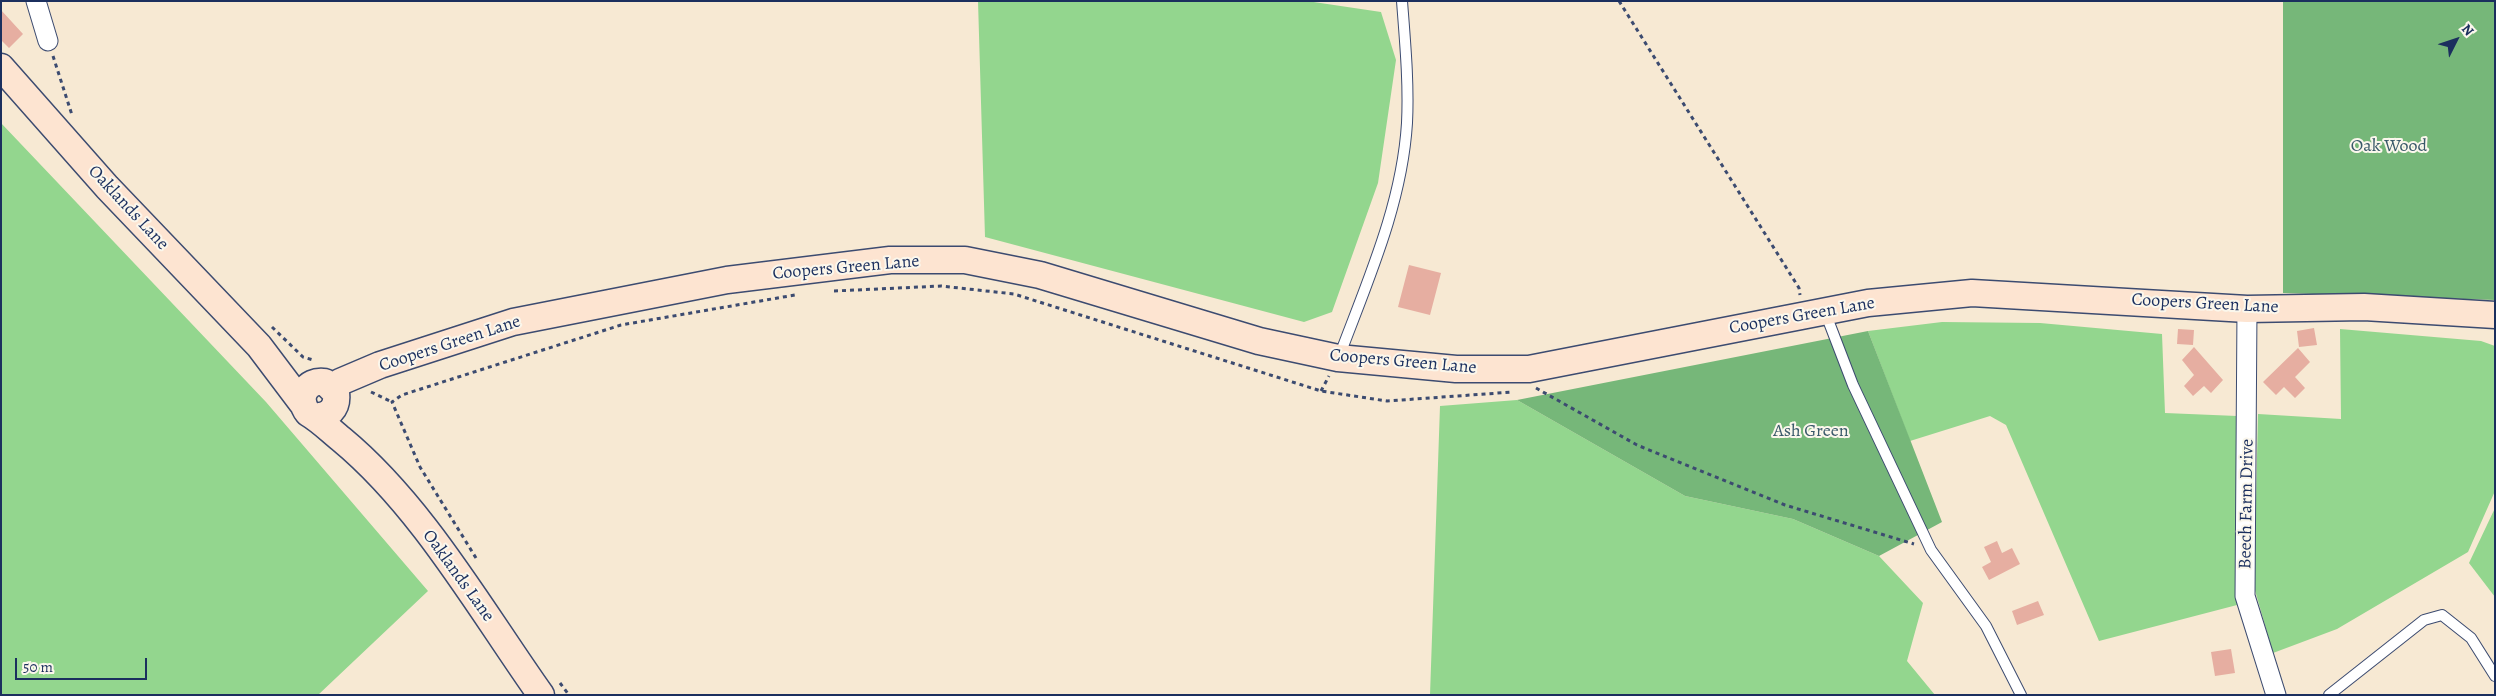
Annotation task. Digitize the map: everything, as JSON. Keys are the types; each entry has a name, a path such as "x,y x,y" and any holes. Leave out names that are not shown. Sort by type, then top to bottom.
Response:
{"street":[{"path":"36,1 48,42"},
{"name":"Oaklands Lane","path":"1,67 107,187 259,346 320,399 369,462 410,510 476,599 550,687"},
{"name":"Coopers Green Lane","path":"320,399 340,382 380,365 513,322 727,280 890,260 965,260 1040,275 1259,342 1338,358 1456,369 1529,386 1815,313 1868,303 1972,293 2247,309 2364,307 2442,310 2495,315"},
{"name":"Beech Farm Drive","path":"2247,309 2245,596 2276,695"}],"lane":[{"path":"1338,358 1383,242 1399,178 1407,124 1402,1"},
{"path":"1815,313 1853,385 1931,550 1986,626 2021,695"},
{"path":"2329,695 2424,620 2442,615 2471,638 2495,676"}],"path":[{"path":"1619,1 1815,313"},
{"path":"830,291 941,286 1014,294 1321,391 1387,401 1529,386 1637,445 1785,505 1931,550"},
{"path":"392,402 402,395 621,325 801,294"},
{"path":"367,391 392,402 420,467 480,564"},
{"path":"550,687 568,695"}],"green space":[{"path":"978,1 1307,1 1381,12 1396,60 1378,183 1332,312 1304,322 985,237"},
{"name":"Oak Wood","path":"2283,1 2495,1 2495,300 2283,293"},
{"path":"1,123 266,402 428,591 318,695 1,695"},
{"path":"1942,322 2040,323 2162,334 2165,413 2237,416 2237,605 2099,641 2006,425 1990,416 1910,441 1868,331"},
{"path":"2340,329 2481,341 2495,346 2495,491 2468,552 2337,629 2273,653 2254,587 2258,414 2341,419"},
{"name":"Ash Green","path":"1868,331 1942,522 1879,556 1793,519 1685,496 1517,400"},
{"path":"1517,400 1685,496 1793,519 1879,556 1923,603 1907,661 1935,695 1430,695 1440,406"},
{"path":"2495,508 2495,597 2469,563"}],"building":[{"path":"1,10 23,34 9,48 1,40"},
{"path":"1409,265 1441,273 1430,315 1398,307"},
{"path":"2314,328 2317,345 2299,347 2297,331"},
{"path":"2178,329 2194,330 2193,345 2177,344"},
{"path":"2194,347 2223,380 2211,393 2204,386 2193,396 2184,386 2194,375 2182,360"},
{"path":"2298,348 2310,362 2295,377 2305,388 2295,398 2284,387 2276,395 2263,382"},
{"path":"1997,541 2002,553 2012,548 2020,564 1989,580 1982,567 1991,562 1984,547"},
{"path":"2038,601 2044,615 2017,625 2012,611"},
{"path":"2231,649 2235,673 2215,676 2211,652"}]}
